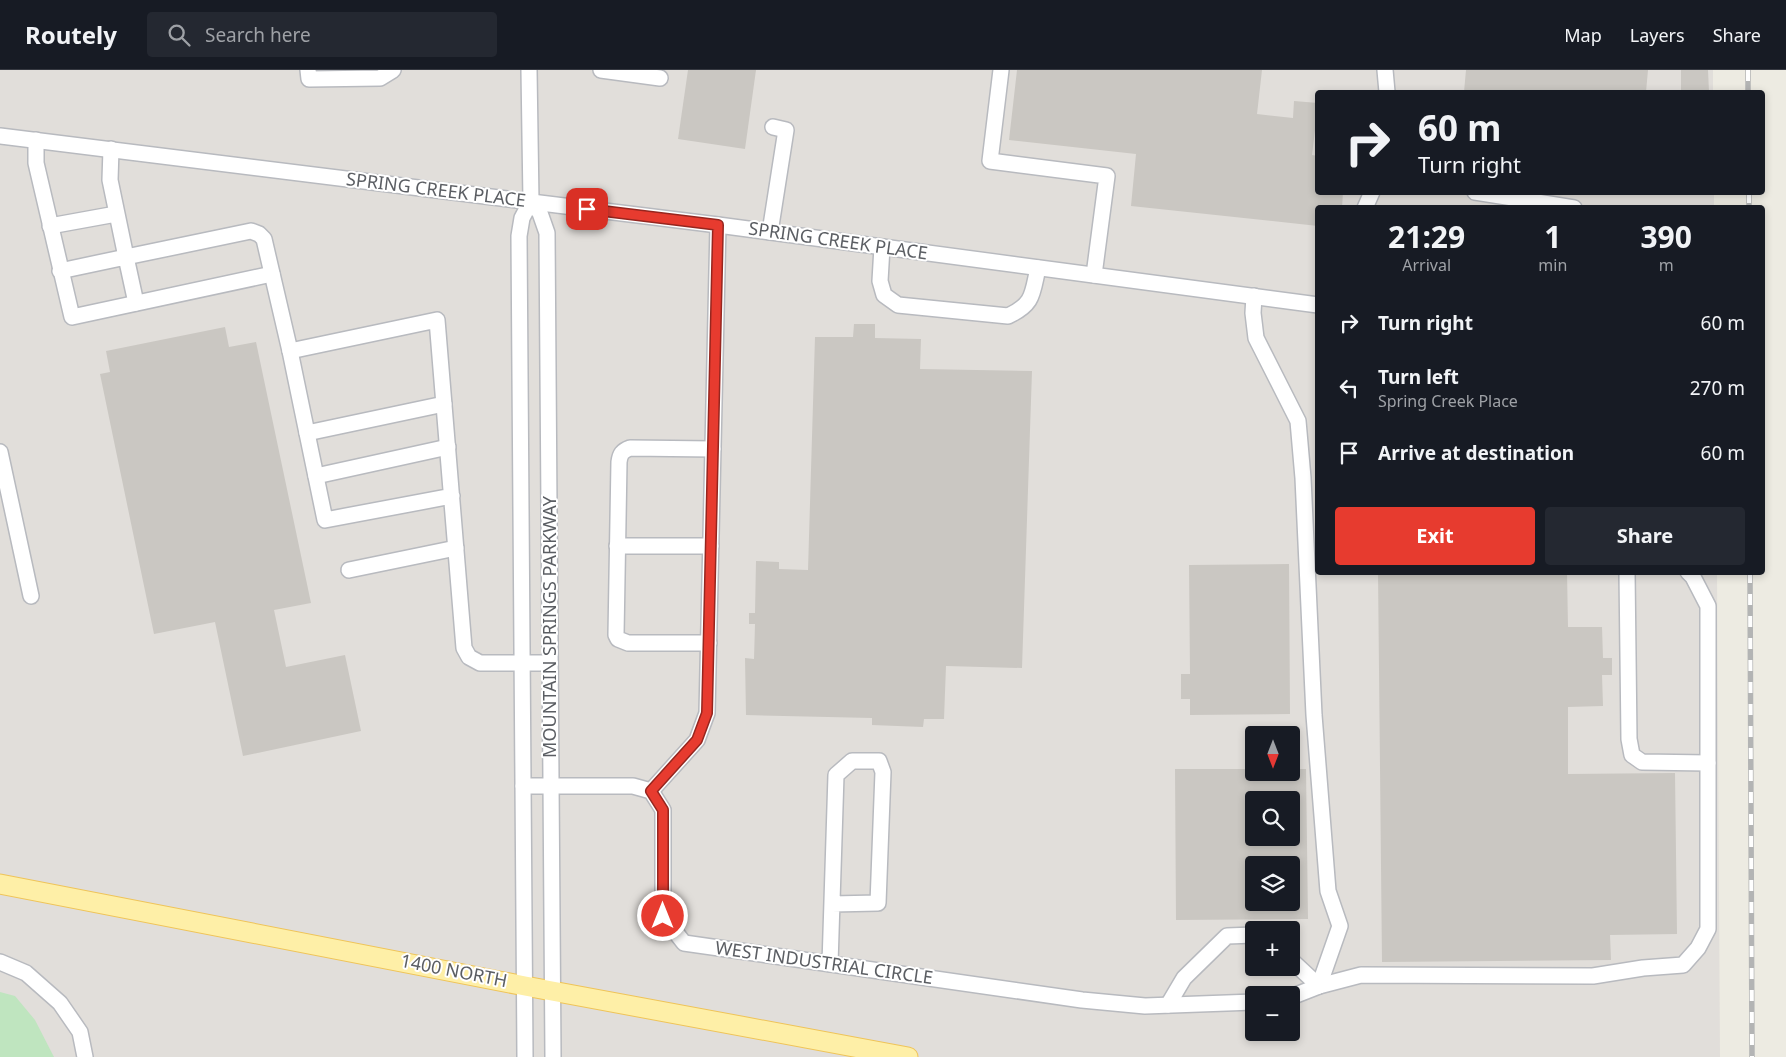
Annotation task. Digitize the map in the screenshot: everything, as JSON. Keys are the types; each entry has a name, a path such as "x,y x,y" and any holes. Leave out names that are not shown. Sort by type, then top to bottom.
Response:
{"main road":[{"name":"1400 NORTH","path":"0,884 525,986 908,1057"}],"street":[{"path":"308,70 308,79 380,78 393,70"},
{"name":"MOUNTAIN SPRINGS PARKWAY","path":"525,1057 519,236 522,218 531,202 529,70"},
{"path":"601,70 660,78"},
{"path":"1001,70 990,161 1107,176 1094,275"},
{"path":"1385,70 1387,90"},
{"path":"770,232 786,130 773,127"},
{"name":"SPRING CREEK PLACE","path":"0,136 718,225 1315,303"},
{"path":"36,140 36,163 72,317 272,274"},
{"path":"111,149 110,180 136,303"},
{"path":"1494,195 1555,205"},
{"name":"MOUNTAIN SPRINGS PARKWAY","path":"531,202 540,212 547,234 553,1057"},
{"path":"50,226 116,214"},
{"path":"523,786 633,786 651,791 697,740 707,713 718,225"},
{"path":"60,271 251,231 259,234 264,239 290,351 325,520 452,496"},
{"path":"882,247 880,281 884,294 898,305 1008,316 1022,310 1031,299 1038,268"},
{"path":"1254,296 1256,338 1298,422 1303,478 1314,715 1328,891 1340,926 1319,986"},
{"path":"290,351 437,320 464,648 469,657 480,663 550,663"},
{"path":"307,433 444,404"},
{"path":"316,476 448,447"},
{"path":"709,643 628,643 618,639 616,635 617,546 619,462 620,455 624,450 630,448 713,449"},
{"path":"0,452 31,596"},
{"path":"617,546 711,546"},
{"path":"349,570 456,548"},
{"path":"1627,575 1629,739 1632,755 1642,762 1708,763"},
{"path":"1300,993 1319,986 1361,976 1593,976 1643,968 1683,965 1698,948 1708,929 1708,606 1691,575"},
{"path":"830,964 836,775 852,760 879,760 883,772 878,903 832,904"},
{"name":"WEST INDUSTRIAL CIRCLE","path":"651,791 663,810 663,916 684,943 1082,1000 1145,1006 1245,1002"},
{"path":"1168,1005 1184,978 1227,936 1245,935"},
{"path":"0,962 26,973 60,1003 80,1032 85,1057"},
{"path":"1300,968 1319,986"}],"shaded area":[{"path":"0,70 1713,70 1713,90 1315,90 1315,195 1714,195 1714,205 1315,205 1315,575 1717,575 1720,1057 0,1057"}],"green space":[{"path":"0,992 15,996 35,1020 54,1057 0,1057"}],"building":[{"path":"688,70 756,70 745,149 678,139"},
{"path":"1017,70 1262,70 1257,114 1293,118 1294,101 1315,103 1315,130 1312,155 1315,156 1315,195 1343,195 1342,205 1315,205 1315,226 1131,206 1136,154 1009,140"},
{"path":"1466,70 1648,70 1646,90 1464,90"},
{"path":"1681,70 1708,70 1709,90 1681,90"},
{"path":"854,324 875,324 875,338 921,339 920,369 1032,371 1022,668 946,666 944,719 924,719 923,727 872,725 872,718 746,715 745,658 754,659 755,624 749,624 749,613 755,613 756,561 779,562 779,569 808,570 815,337 853,337"},
{"path":"225,327 229,347 256,342 311,603 274,610 286,667 345,655 361,731 243,756 215,622 154,634 100,374 110,372 106,351"},
{"path":"1289,564 1290,714 1190,715 1190,699 1181,699 1181,674 1190,674 1189,565"},
{"path":"1378,575 1567,575 1568,627 1602,627 1603,658 1612,658 1612,675 1602,675 1603,706 1568,707 1568,774 1675,773 1677,934 1610,935 1611,960 1382,962"},
{"path":"1175,769 1245,769 1245,781 1300,781 1300,769 1306,769 1308,919 1176,920"}],"railway":[{"path":"1748,70 1748,90"},
{"path":"1749,195 1749,205"},
{"path":"1750,575 1752,1057"}],"route":[{"path":"587,209 718,225 707,713 697,740 651,791 663,810 663,916"}]}
